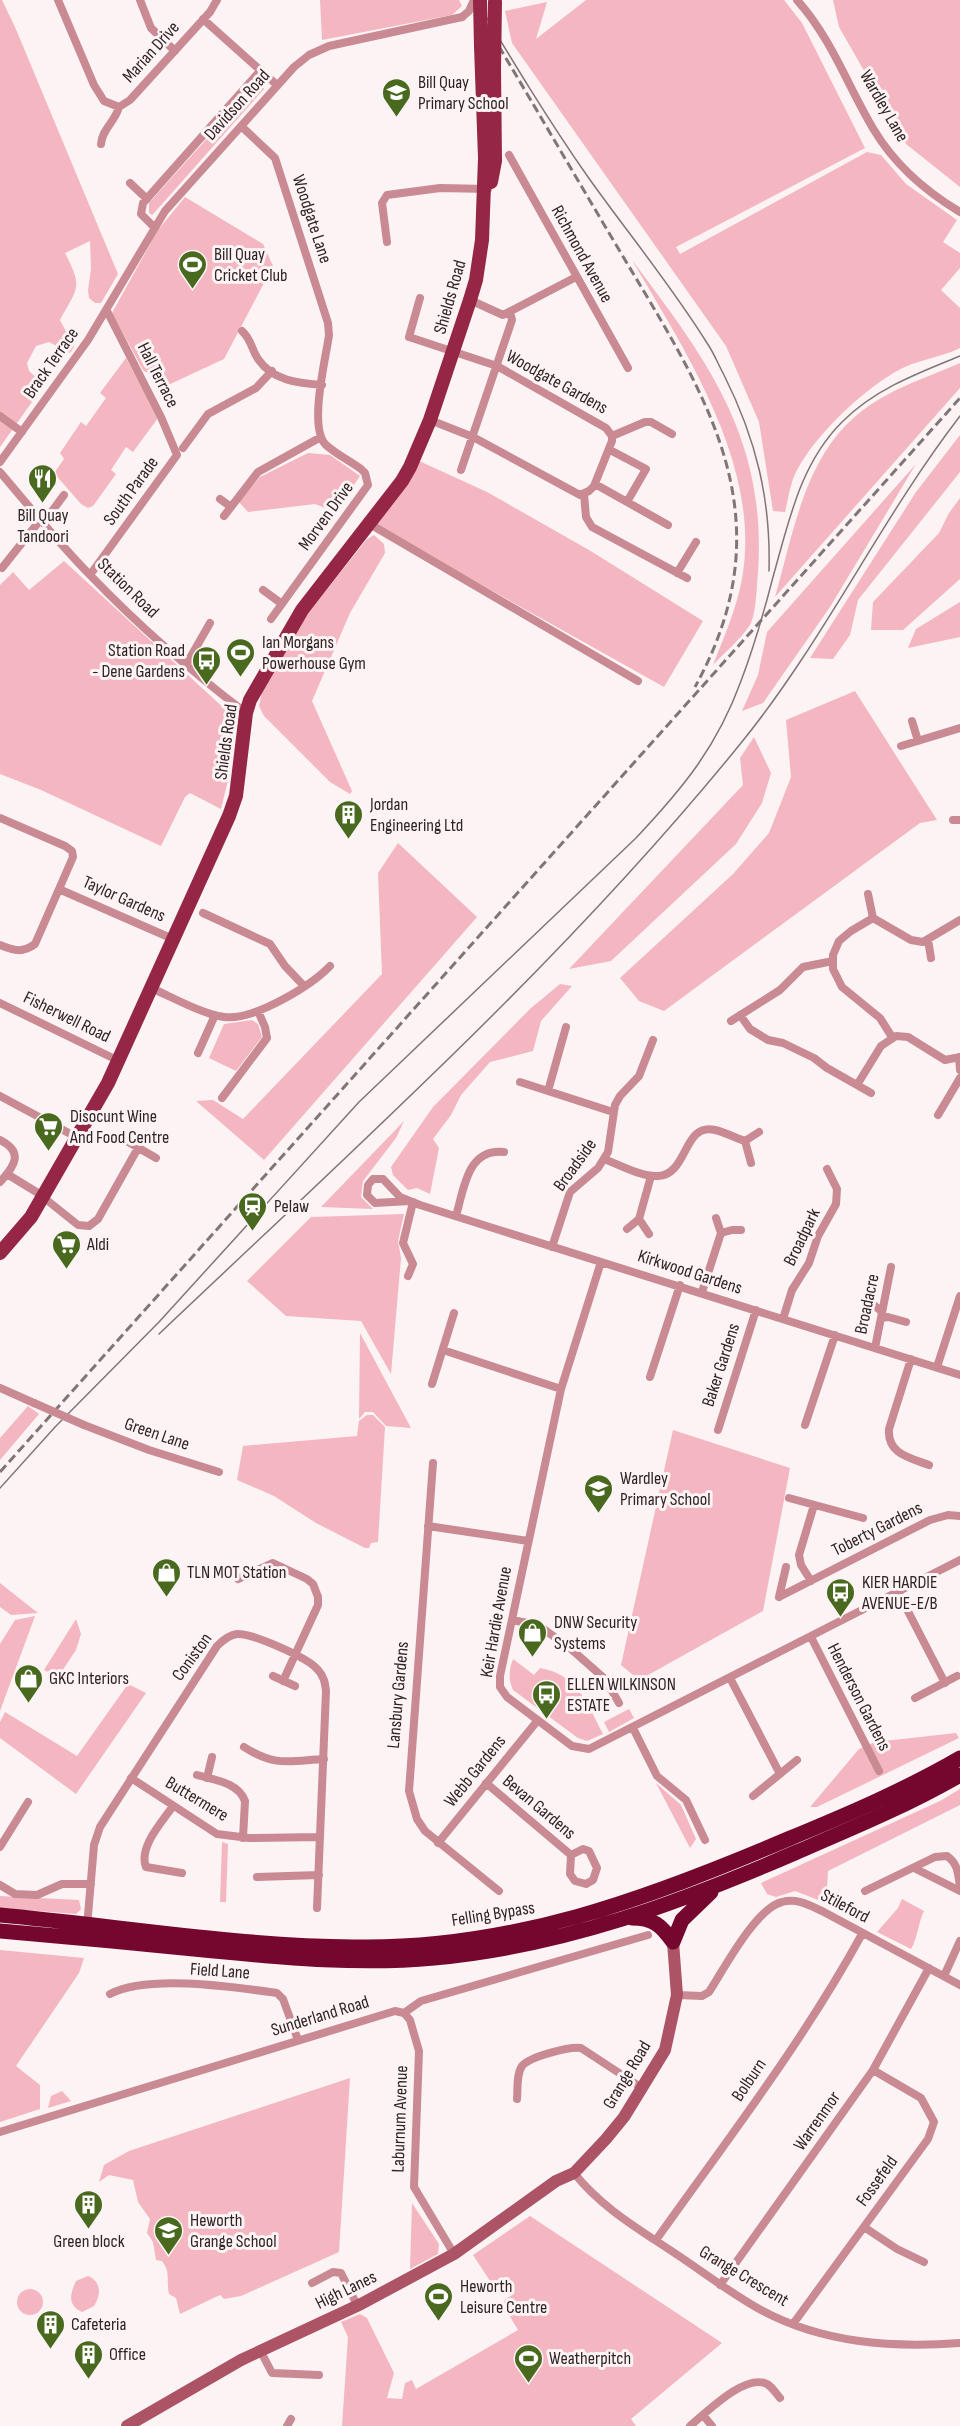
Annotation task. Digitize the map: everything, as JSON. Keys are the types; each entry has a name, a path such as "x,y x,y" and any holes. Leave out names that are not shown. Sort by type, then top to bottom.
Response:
{"highway":[{"name":"Felling Bypass","path":"0,1915 277,1944 356,1948 427,1944 508,1934 585,1916 696,1878 851,1812 938,1772 960,1758"},
{"name":"Felling Bypass","path":"0,1931 280,1957 357,1961 433,1958 508,1948 593,1929 718,1886 891,1811 960,1775"},
{"path":"627,1917 646,1918 659,1924 673,1942 682,1920 718,1886"}],"main road":[{"path":"480,0 481,46 490,159"},
{"path":"490,159 495,69 495,1"},
{"name":"Shields Road","path":"0,1252 21,1231 43,1198 119,1061 225,828 236,796 246,713 250,699 302,609 406,474 430,420 476,280 490,159"}],"street":[{"name":"Marian Drive","path":"58,0 94,86 104,101 119,107 130,100 203,20 218,0"},
{"path":"140,0 155,33 175,51"},
{"name":"Davidson Road","path":"106,311 165,210 277,85 309,55 340,42 462,17 469,11 474,0"},
{"name":"Wardley Lane","path":"797,0 830,45 868,120 887,148 919,183 960,212"},
{"path":"203,20 277,85"},
{"path":"154,227 141,214 141,206 261,70"},
{"path":"101,144 102,134 116,119 119,107"},
{"name":"Woodgate Lane","path":"241,126 276,158 328,323 329,335 322,385"},
{"name":"Richmond Avenue","path":"509,155 628,368"},
{"path":"130,183 147,199"},
{"path":"387,242 382,203 387,195 440,188 487,189"},
{"path":"470,300 503,315 576,277"},
{"name":"Woodgate Gardens","path":"420,298 409,336 497,366 606,428 612,436 610,450 595,484 584,494"},
{"name":"Brack Terrace","path":"0,462 106,311"},
{"name":"Hall Terrace","path":"106,311 180,452"},
{"path":"461,470 512,320 510,312"},
{"path":"224,516 258,472 321,437 317,416 322,385 287,381 272,371 258,359 251,341 242,331"},
{"name":"South Parade","path":"90,575 208,414 260,385 272,371"},
{"path":"0,416 22,432"},
{"path":"430,420 473,437 576,494 584,494 586,518 592,527 687,578"},
{"path":"612,436 645,422 651,422 672,434"},
{"name":"Morven Drive","path":"271,619 368,485 368,479 361,469 326,445 321,437"},
{"path":"610,450 646,469 627,502"},
{"name":"Station Road","path":"0,472 90,575 186,665 246,713"},
{"path":"595,484 668,525"},
{"path":"2,568 64,495"},
{"path":"220,499 231,507"},
{"path":"368,523 638,681"},
{"path":"677,573 696,542"},
{"path":"263,590 282,604"},
{"path":"186,665 210,623"},
{"path":"912,721 918,741"},
{"path":"900,746 960,728"},
{"name":"Taylor Gardens","path":"0,818 72,851 73,863 35,944 26,950 16,951 0,945"},
{"name":"Taylor Gardens","path":"61,890 173,939"},
{"path":"868,894 873,918 911,940 923,942 928,940 960,920"},
{"path":"203,913 270,944 285,966 304,986"},
{"path":"873,918 844,935 835,948 832,962 837,981 875,1013 892,1037"},
{"path":"928,940 931,958"},
{"path":"731,1021 780,990 803,967 832,962"},
{"path":"151,987 215,1015 232,1018 258,1011 304,986 330,966"},
{"name":"Fisherwell Road","path":"0,1003 119,1061"},
{"path":"222,1098 267,1038 258,1011"},
{"path":"198,1053 215,1015"},
{"path":"740,1015 750,1029 768,1040 783,1043 814,1058 871,1093"},
{"path":"548,1091 566,1027"},
{"path":"857,1086 881,1046 892,1037 902,1035 945,1060 959,1057 960,1070"},
{"name":"Broadside","path":"552,1247 570,1192 604,1159 610,1145 613,1112 620,1096 639,1076 653,1040"},
{"path":"938,1115 960,1078"},
{"path":"520,1082 613,1112"},
{"path":"0,1096 78,1138"},
{"path":"604,1159 651,1176 659,1176 675,1169 691,1140 696,1133 702,1130 713,1129 745,1141"},
{"path":"745,1141 759,1132"},
{"path":"0,1140 12,1147 15,1156 13,1165 0,1182"},
{"path":"125,1140 156,1158"},
{"path":"745,1141 751,1163"},
{"path":"7,1174 78,1225 89,1226 94,1223 138,1148"},
{"path":"456,1216 470,1168 475,1161 488,1153 504,1152"},
{"name":"Broadpark","path":"783,1319 792,1290 809,1263 818,1236 836,1204 837,1189 827,1169"},
{"path":"627,1229 639,1219 651,1176"},
{"name":"Kirkwood Gardens","path":"412,1202 375,1203 367,1195 368,1185 373,1179 383,1179 395,1192 412,1202 960,1375"},
{"path":"408,1276 412,1264 404,1248 403,1239 412,1202"},
{"path":"702,1293 722,1233 716,1218"},
{"path":"639,1219 649,1234"},
{"path":"722,1233 741,1230"},
{"name":"Keir Hardie Avenue","path":"601,1262 561,1389 528,1541 500,1676 500,1688 507,1697 572,1746 583,1750 596,1747 960,1560"},
{"name":"Broadacre","path":"875,1348 891,1267"},
{"path":"650,1377 680,1286"},
{"path":"937,1367 960,1296"},
{"path":"866,1304 875,1306 881,1314 906,1322"},
{"name":"Baker Gardens","path":"718,1430 756,1310"},
{"path":"432,1384 454,1313"},
{"path":"805,1425 835,1335"},
{"path":"443,1350 561,1389"},
{"path":"911,1359 889,1439 900,1454 929,1465"},
{"name":"Green Lane","path":"0,1388 84,1425 149,1450 219,1472"},
{"name":"Lansbury Gardens","path":"433,1463 408,1778 409,1791 417,1819 425,1831 499,1891"},
{"name":"Toberty Gardens","path":"789,1498 862,1518"},
{"name":"Toberty Gardens","path":"811,1581 801,1565 799,1555 814,1505"},
{"name":"Toberty Gardens","path":"786,1568 779,1598 930,1520 948,1515 960,1516"},
{"path":"428,1526 528,1541"},
{"path":"238,1579 273,1563 313,1584 318,1597 318,1605 283,1681"},
{"path":"898,1592 945,1683"},
{"path":"512,1620 538,1625 571,1649 605,1679 619,1703"},
{"name":"Coniston","path":"86,1939 96,1836 217,1646 232,1635 248,1635 296,1656 317,1668 325,1683 318,1908"},
{"name":"Henderson Gardens","path":"811,1637 879,1772"},
{"path":"273,1676 295,1686"},
{"path":"915,1698 957,1677"},
{"path":"730,1678 780,1774"},
{"name":"Webb Gardens","path":"438,1843 537,1720"},
{"path":"633,1728 657,1776 686,1800 705,1840"},
{"path":"244,1747 276,1762 324,1759"},
{"path":"207,1778 212,1757"},
{"path":"753,1796 797,1760"},
{"path":"197,1775 234,1786 243,1795 245,1801 243,1838"},
{"name":"Buttermere","path":"131,1778 217,1834 243,1838 320,1837"},
{"name":"Bevan Gardens","path":"486,1784 571,1855"},
{"path":"0,1847 28,1802"},
{"path":"173,1806 146,1848 143,1860 146,1867 182,1873"},
{"path":"865,1891 935,1857 947,1856 954,1861 958,1870 960,1889"},
{"path":"914,1868 960,1889"},
{"path":"257,1877 319,1875"},
{"path":"0,1885 15,1894 37,1895 62,1884 91,1884"},
{"name":"Stileford","path":"677,1995 702,1996 709,1992 756,1921 769,1907 782,1902 802,1902 960,1985"},
{"name":"Bolburn","path":"656,2240 742,2121 839,1976 862,1934"},
{"name":"Sunderland Road","path":"0,2132 395,2011 404,2013 421,2001 648,1935"},
{"path":"944,1976 960,1941"},
{"name":"Grange Road","path":"574,2173 618,2125 665,2050 677,1995 673,1942"},
{"name":"Warrenmor","path":"720,2285 873,2070 929,1968"},
{"name":"Field Lane","path":"110,1994 124,1987 205,1984 277,1993 283,1999 298,2040"},
{"name":"Laburnum Avenue","path":"404,2013 410,2020 419,2051 414,2187 454,2254"},
{"path":"517,2099 519,2075 523,2066 530,2061 573,2047 581,2048 642,2088"},
{"name":"Fossefeld","path":"793,2324 928,2139 934,2122 921,2098 873,2070"},
{"name":"Grange Crescent","path":"574,2173 602,2203 720,2285 761,2310 823,2336 870,2343 930,2345 960,2343"},
{"name":"High Lanes","path":"127,2426 260,2350 357,2306 454,2254 556,2181 574,2173"},
{"path":"864,2227 897,2249 924,2262"},
{"path":"312,2283 333,2272 341,2273 357,2306"},
{"path":"260,2350 272,2373 319,2375"},
{"path":"690,2426 735,2389 760,2382 769,2385 780,2398"},
{"path":"703,2415 712,2426"}],"shaded area":[{"path":"0,0 15,27 118,274 101,303 95,303 89,298 88,290 91,269 90,241 65,253 74,274 76,287 60,320 74,347 70,353 49,342 36,346 27,363 29,371 44,385 0,447"},
{"path":"320,0 459,0 462,6 452,15 322,40"},
{"path":"586,0 784,0 802,23 865,148 676,247 680,254 867,152 881,155 906,184 957,220 943,242 960,253 960,268 941,290 960,308 960,348 895,372 853,403 826,430 804,458 796,472 785,512 773,511 759,422 726,346 512,43 505,11 547,2 536,39"},
{"path":"833,0 960,0 960,187 906,144 839,27"},
{"path":"257,83 264,85 264,89 155,212 152,215 149,213 149,203"},
{"name":"Bill Quay Cricket Club","path":"185,197 263,244 273,266 224,359 166,386 143,370 112,313 158,230"},
{"path":"632,260 685,332 707,367 742,441 753,481 758,524 758,572 754,614 746,631 713,665 733,612 742,579 745,537 741,495 730,453 715,412 675,333"},
{"path":"126,358 158,418 133,452 126,447 111,470 116,474 93,506 88,508 81,504 54,473 64,459 60,453 81,422 86,426 106,398 100,393"},
{"path":"960,363 960,388 775,597 803,499 824,453 839,433 857,415 881,398"},
{"path":"960,435 960,472 858,600 850,635 833,659 810,658 916,492"},
{"path":"308,453 330,455 360,476 336,512 315,504 248,512 239,502 260,477"},
{"path":"417,460 487,492 589,550 703,621 664,687 371,523"},
{"path":"916,464 830,607 763,703 742,711 758,675 767,632"},
{"path":"960,498 960,579 903,630 871,630 873,602 939,533"},
{"path":"374,535 384,544 385,553 350,613 312,701 352,791 350,794 330,782 264,716 259,706 262,692 302,621 367,539"},
{"path":"64,561 227,711 235,728 230,772 221,809 190,793 185,797 161,846 41,790 0,774 0,585 13,572 29,590"},
{"path":"960,602 960,637 908,648 916,629"},
{"path":"855,691 937,820 920,823 664,1011 639,1001 620,978 733,874 769,833 791,777 786,720"},
{"path":"754,737 771,773 762,803 736,844 611,961 569,969 743,785 740,758"},
{"path":"398,843 477,917 264,1160 196,1101 213,1100 243,1119 382,974 378,873"},
{"path":"560,984 572,986 541,1021 533,1051 490,1062 461,1095 451,1115 433,1139 439,1148 430,1194 417,1188 408,1190 393,1175 391,1167 433,1107 531,1008"},
{"path":"252,1020 258,1024 262,1037 236,1071 209,1058 224,1024"},
{"path":"404,1121 396,1138 363,1181 361,1197 373,1209 321,1207"},
{"path":"404,1214 398,1241 401,1258 391,1374 361,1321 286,1316 247,1281 311,1217"},
{"path":"360,1333 411,1428 386,1426 373,1412 365,1412 359,1419"},
{"path":"28,1406 39,1414 0,1460 0,1438"},
{"path":"367,1415 373,1415 385,1427 378,1542 371,1543 369,1548 316,1523 274,1496 237,1480 243,1446 357,1436 359,1421"},
{"path":"673,1430 790,1468 763,1611 639,1680 621,1665"},
{"path":"0,1583 38,1613 11,1615 0,1607"},
{"path":"35,1616 0,1711 0,1644 15,1620"},
{"path":"76,1619 81,1634 76,1650 62,1671 52,1674 44,1670"},
{"path":"513,1659 534,1675 540,1668 553,1671 572,1683 586,1701 603,1734 587,1741 578,1738 513,1690 510,1675"},
{"path":"128,1684 146,1693 76,1794 0,1738 0,1722 5,1712 77,1756"},
{"path":"629,1709 634,1718 609,1732 604,1722"},
{"path":"956,1733 959,1738 817,1807 810,1807 859,1749 875,1742"},
{"path":"656,1783 681,1805 696,1839 690,1848"},
{"path":"960,1789 960,1805 828,1871 826,1903 795,1891 776,1897 767,1894 761,1883 940,1801"},
{"path":"222,1842 228,1844 226,1902 220,1902"},
{"path":"0,1896 79,1900 81,1909 76,1914 0,1908"},
{"path":"902,1899 924,1911 911,1949 877,1932 898,1908"},
{"path":"0,1950 84,1958 79,1973 16,2066 40,2085 40,2109 0,2122"},
{"path":"350,2078 339,2252 241,2296 224,2299 220,2295 180,2314 176,2298 169,2294 165,2265 162,2261 156,2260 153,2242 147,2233 150,2219 138,2202 133,2180 109,2175 99,2182 104,2165 129,2151"},
{"path":"62,2091 71,2101 48,2108 51,2096"},
{"path":"412,2203 439,2244 438,2254 410,2269"},
{"path":"530,2216 722,2343 631,2419 636,2426 342,2426 348,2337 341,2322 360,2314 367,2318 394,2373 387,2398 402,2399 405,2383 412,2380 416,2389 518,2330 503,2305 504,2301 513,2294 507,2282 494,2287 473,2255"},
{"path":"88,2276 98,2285 99,2293 94,2306 82,2312 72,2303 71,2295 76,2281"},
{"path":"30,2289 39,2293 43,2302 39,2311 30,2315 21,2311 17,2302 21,2293"}],"tram line":[{"path":"476,0 530,90 573,155 679,300 714,355 745,422 753,446 764,494 769,571"},
{"path":"0,1488 56,1426 159,1322 359,1102 636,838 669,802 710,746 732,705 746,668 791,514 816,456 842,422 868,400 898,383 960,356"},
{"path":"159,1334 460,1048 605,899 674,822 771,704 826,622 904,497 960,416"}],"railway":[{"path":"471,0 676,347 703,400 723,453 735,507 735,564 723,623 695,687"},
{"path":"0,1472 960,398"}],"place":[{"name":"Bill Quay Primary School","path":"397,118"},
{"name":"Bill Quay Cricket Club","path":"193,290"},
{"name":"Bill Quay Tandoori","path":"43,504"},
{"name":"Ian Morgans Powerhouse Gym","path":"241,678"},
{"name":"Station Road - Dene Gardens","path":"206,686"},
{"name":"Jordan Engineering Ltd","path":"349,840"},
{"name":"Disocunt Wine And Food Centre","path":"49,1152"},
{"name":"Pelaw","path":"253,1232"},
{"name":"Aldi","path":"66,1270"},
{"name":"Wardley Primary School","path":"599,1514"},
{"name":"TLN MOT Station","path":"166,1598"},
{"name":"KIER HARDIE AVENUE-E/B","path":"841,1618"},
{"name":"DNW Security Systems","path":"533,1658"},
{"name":"GKC Interiors","path":"28,1704"},
{"name":"ELLEN WILKINSON ESTATE","path":"546,1720"},
{"name":"Green block","path":"89,2230"},
{"name":"Heworth Grange School","path":"169,2256"},
{"name":"Heworth Leisure Centre","path":"439,2322"},
{"name":"Cafeteria","path":"50,2350"},
{"name":"Office","path":"88,2380"},
{"name":"Weatherpitch","path":"528,2384"}]}
